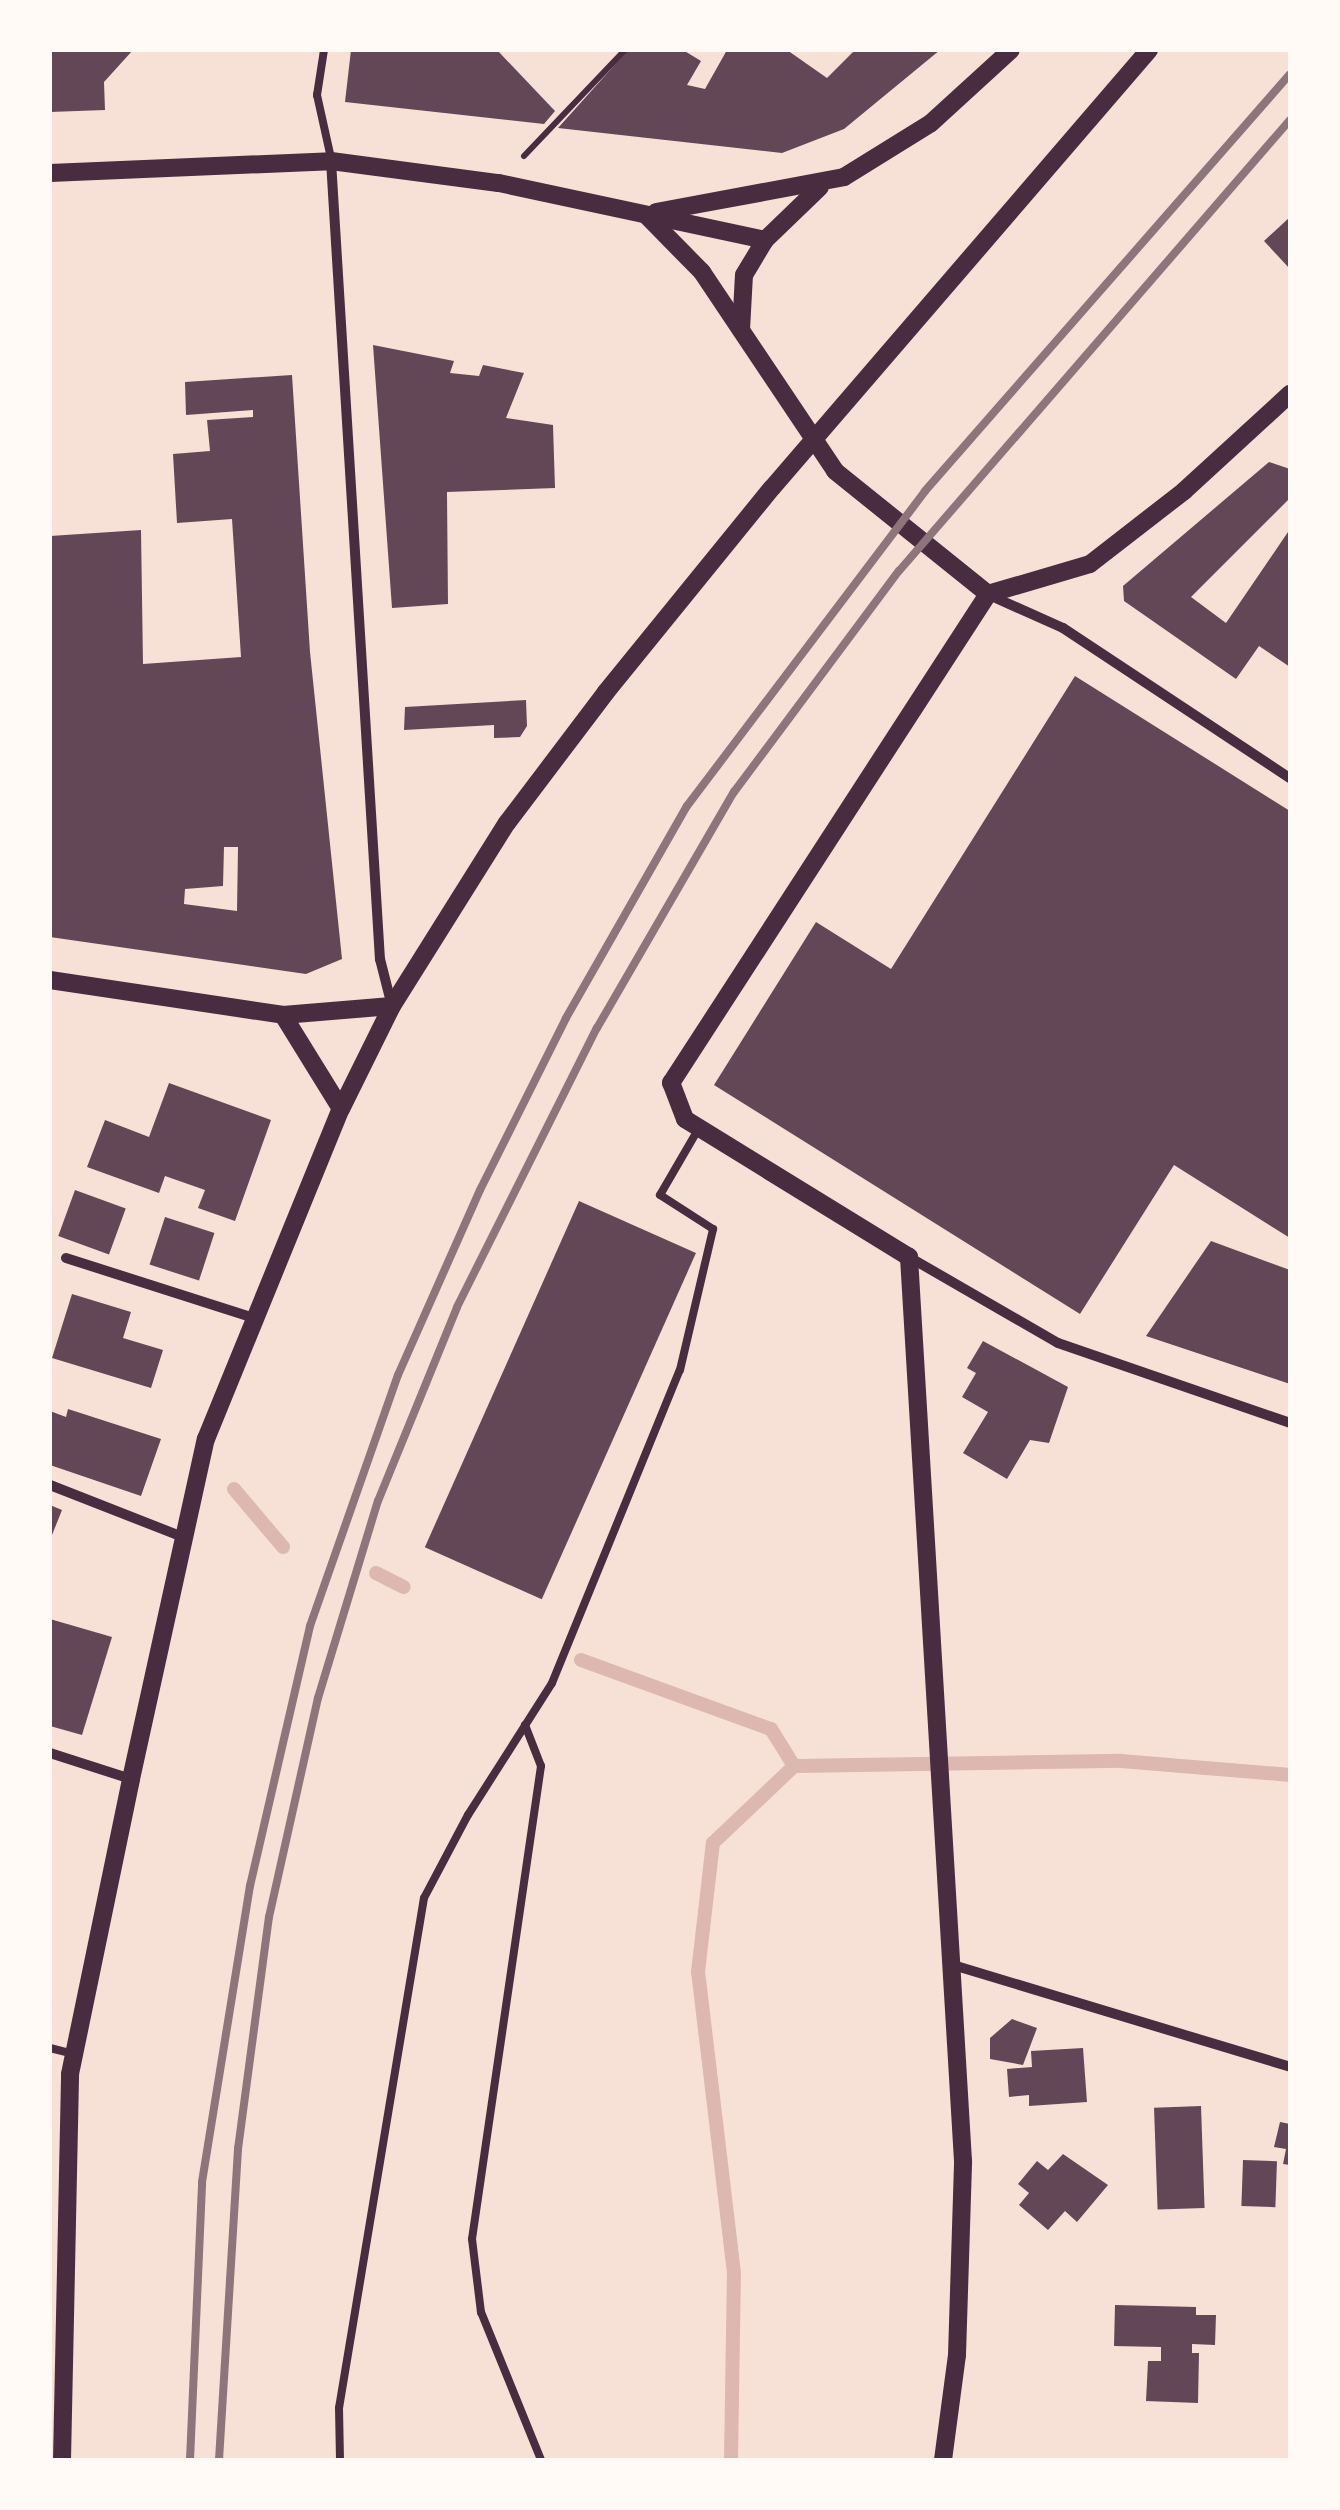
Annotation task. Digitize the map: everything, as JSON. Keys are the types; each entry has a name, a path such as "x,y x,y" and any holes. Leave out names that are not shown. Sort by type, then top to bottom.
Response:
{"street":[{"path":"741,331 744,276 765,240 820,187 931,123 1011,50"},
{"path":"62,2460 74,2054 131,1779 206,1439 251,1317 342,1110 392,1006 507,822 772,488 1149,50"},
{"path":"50,172 332,161 499,183 765,240"},
{"path":"332,161 380,959 392,1006"},
{"path":"646,214 820,187"},
{"path":"646,214 702,272 835,471 988,594 1063,628 1290,778"},
{"path":"1290,394 1184,491 1090,564 988,594 671,1082 686,1119 699,1128 1058,1343 1290,1423"},
{"path":"50,980 283,1016 392,1006"},
{"path":"283,1016 342,1110"},
{"path":"909,1257 938,1722 944,1896 953,1965 963,2161 957,2355 943,2460"},
{"path":"66,1258 251,1317"},
{"path":"50,1485 183,1536"},
{"path":"50,1753 131,1779"},
{"path":"953,1965 1290,2067"}],"lane":[{"path":"324,50 317,94 332,161"},
{"path":"340,2460 339,2408 424,1898 552,1684 680,1370 713,1229 660,1195 699,1128"},
{"path":"525,1725 541,1766 472,2239 481,2312 541,2460"},
{"path":"50,2048 74,2054"}],"path":[{"path":"499,183 625,50"}],"building":[{"path":"50,50 133,50 104,82 105,110 50,112"},
{"path":"351,50 497,50 555,111 544,124 345,102"},
{"path":"628,50 683,50 701,61 687,85 705,89 727,50 787,50 827,78 855,50 940,50 844,129 782,153 558,128"},
{"path":"1290,217 1290,269 1264,241"},
{"path":"373,345 454,361 450,373 479,376 483,365 524,373 506,418 553,425 555,488 447,492 448,604 392,608"},
{"path":"292,375 310,652 342,959 306,974 50,937 50,536 141,530 143,664 241,657 232,519 177,523 173,454 210,451 207,420 253,417 253,410 186,415 185,382","holes":["224,847 238,847 237,911 184,904 185,889 223,886"]},
{"path":"1269,462 1290,469 1290,498 1191,597 1226,623 1290,529 1290,667 1259,646 1236,679 1124,601 1123,586"},
{"path":"1075,676 1290,811 1290,1238 1174,1165 1080,1314 714,1085 816,922 891,969"},
{"path":"526,700 527,726 520,737 494,738 494,725 404,730 405,707"},
{"path":"169,1083 271,1120 235,1221 198,1208 205,1190 165,1176 159,1193 87,1167 105,1120 149,1137"},
{"path":"75,1190 126,1208 109,1255 58,1236"},
{"path":"579,1201 696,1253 542,1599 425,1547"},
{"path":"165,1217 214,1233 199,1281 150,1265"},
{"path":"1211,1241 1290,1270 1290,1384 1146,1336"},
{"path":"72,1294 131,1312 123,1338 163,1350 151,1388 52,1358"},
{"path":"983,1341 1068,1387 1049,1443 1030,1440 1007,1479 963,1453 988,1412 962,1397 976,1373 967,1368"},
{"path":"68,1409 161,1439 141,1496 50,1465 50,1411 66,1417"},
{"path":"50,1505 62,1510 50,1540"},
{"path":"50,1619 112,1637 82,1735 50,1726"},
{"path":"1012,2019 1037,2028 1023,2065 990,2059 990,2038"},
{"path":"1083,2048 1087,2102 1029,2106 1029,2095 1009,2097 1007,2069 1032,2067 1031,2051"},
{"path":"1201,2106 1205,2208 1158,2210 1154,2108"},
{"path":"1280,2122 1290,2124 1290,2165 1283,2164 1286,2149 1274,2147"},
{"path":"1063,2154 1108,2185 1077,2222 1065,2211 1048,2230 1019,2205 1029,2193 1018,2184 1037,2161 1048,2170"},
{"path":"1243,2160 1277,2161 1275,2207 1241,2206"},
{"path":"1115,2305 1196,2307 1196,2315 1216,2315 1215,2345 1192,2344 1192,2353 1199,2353 1198,2403 1146,2401 1148,2361 1161,2361 1161,2347 1114,2346"}],"waterway":[{"path":"234,1489 283,1547"},
{"path":"376,1573 404,1587"},
{"path":"581,1660 771,1729 794,1766"},
{"path":"731,2460 734,2273 698,1972 713,1843 794,1766 1121,1761 1290,1775"}],"railway":[{"path":"190,2460 202,2182 250,1886 310,1626 398,1375 480,1190 566,1018 687,806 925,491 1290,74"},
{"path":"219,2460 238,2149 269,1917 318,1698 378,1501 457,1307 597,1028 734,792 899,571 1290,120"}]}
